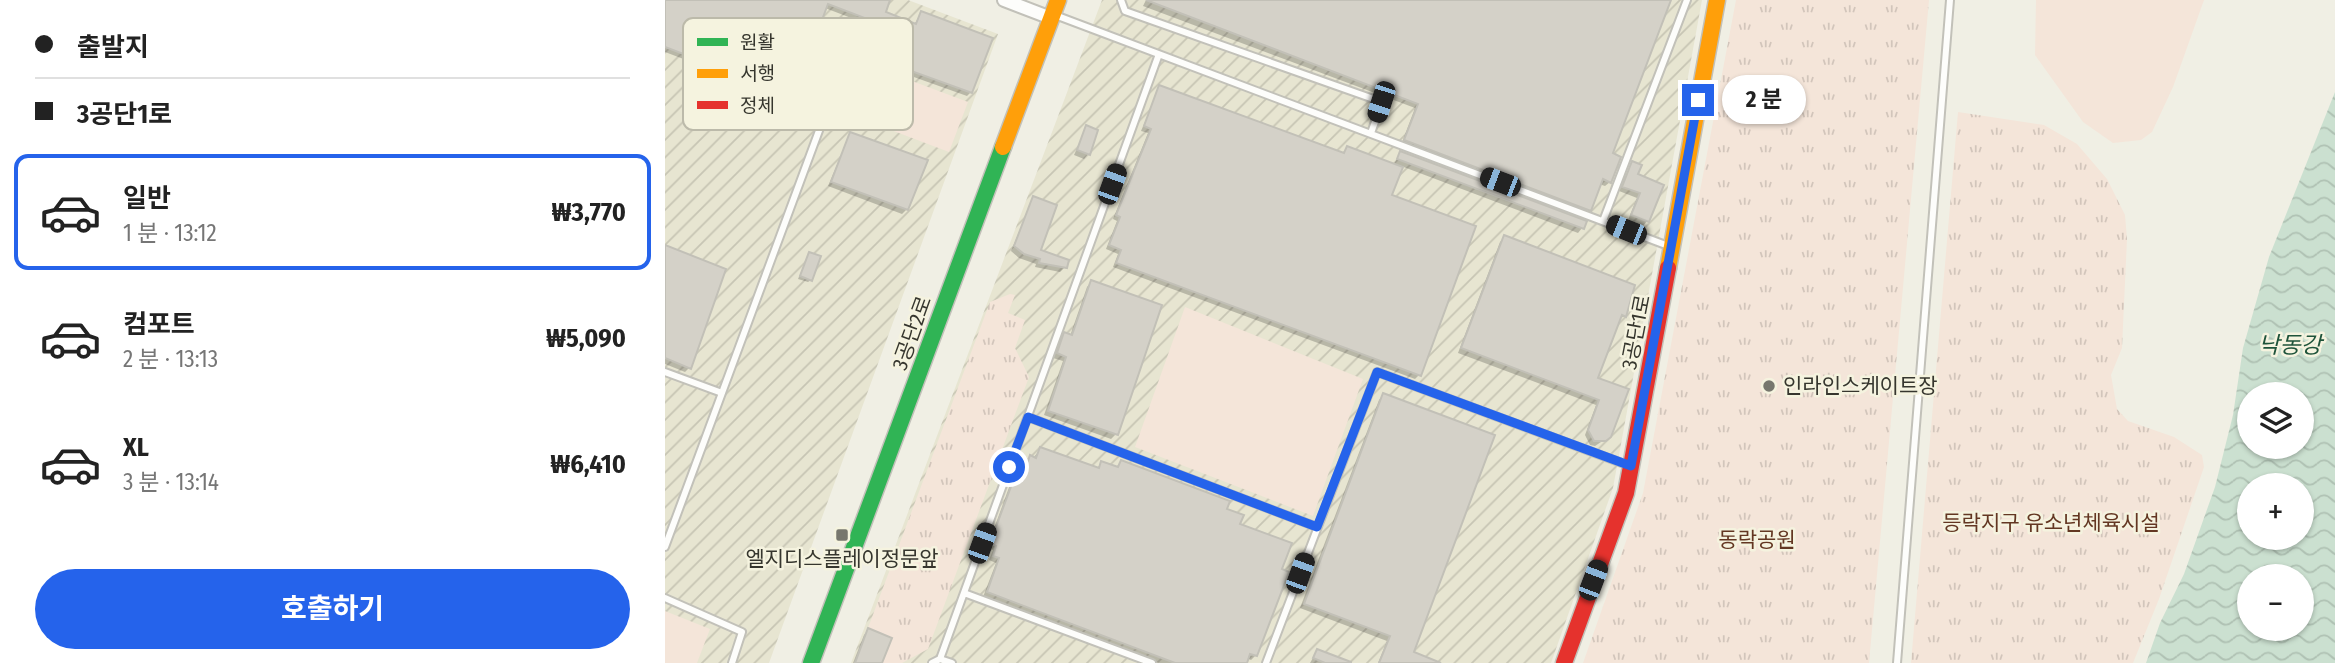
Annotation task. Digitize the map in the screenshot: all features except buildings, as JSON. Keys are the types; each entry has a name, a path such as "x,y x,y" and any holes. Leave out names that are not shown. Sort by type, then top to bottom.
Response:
{"street":[{"path":"1004,0 1054,11"},
{"name":"3공단1로","path":"1564,663 1626,493 1717,0"},
{"name":"3공단2로","path":"811,663 1054,11"}],"lane":[{"path":"1121,0 1125,11 1381,102 1371,133"},
{"path":"1603,221 1686,0"},
{"path":"1897,663 1950,0"},
{"path":"1054,11 1159,54 1672,248"},
{"path":"932,663 940,659 1159,54"},
{"path":"665,547 819,130"},
{"path":"665,372 722,393"},
{"path":"1266,663 1377,372 1631,466"},
{"path":"1028,417 1317,527"},
{"path":"964,593 1152,663"},
{"path":"665,598 742,632 732,663"},
{"path":"940,659 952,663"}],"shaded area":[{"path":"665,0 908,0 998,34 769,663 665,663"},
{"path":"1102,0 1702,0 1613,488 1551,663 851,663"}],"green space":[{"name":"동락공원","path":"1736,0 1929,0 1869,663 1583,663 1643,493"},
{"path":"2036,0 2204,0 2173,87 2152,132 2141,140 2113,143 2083,122 2035,55"},
{"path":"913,81 968,102 949,152 891,130 913,130"},
{"name":"등락지구 유소년체육시설","path":"1958,112 2044,125 2077,144 2107,179 2125,215 2127,239 2122,348 2111,375 2117,409 2128,421 2174,437 2202,455 2204,467 2159,599 2133,663 1911,663"},
{"path":"1010,294 1015,295 1008,313 1025,320 1015,348 1029,377 928,649 902,663 882,663 892,638 868,628 990,302"},
{"path":"1185,307 1363,379 1313,516 1135,447"},
{"path":"665,611 710,629 697,663 665,663"}],"water":[{"name":"낙동강","path":"2335,92 2335,663 2146,663 2160,623 2184,574 2215,487 2237,388 2237,459 2314,459 2314,382 2238,382 2243,348 2269,257"}],"traffic: fast":[{"path":"811,663 1003,147"}],"traffic: slow":[{"path":"1003,147 1058,0"},
{"path":"1668,268 1717,0"}],"traffic: jam":[{"path":"1564,663 1626,493 1668,268"}],"place":[{"name":"인라인스케이트장","path":"1769,386"},
{"name":"엘지디스플레이정문앞","path":"842,535"}],"route":[{"path":"1009,467 1028,417 1317,527 1377,372 1631,466 1662,309 1698,100"}]}
